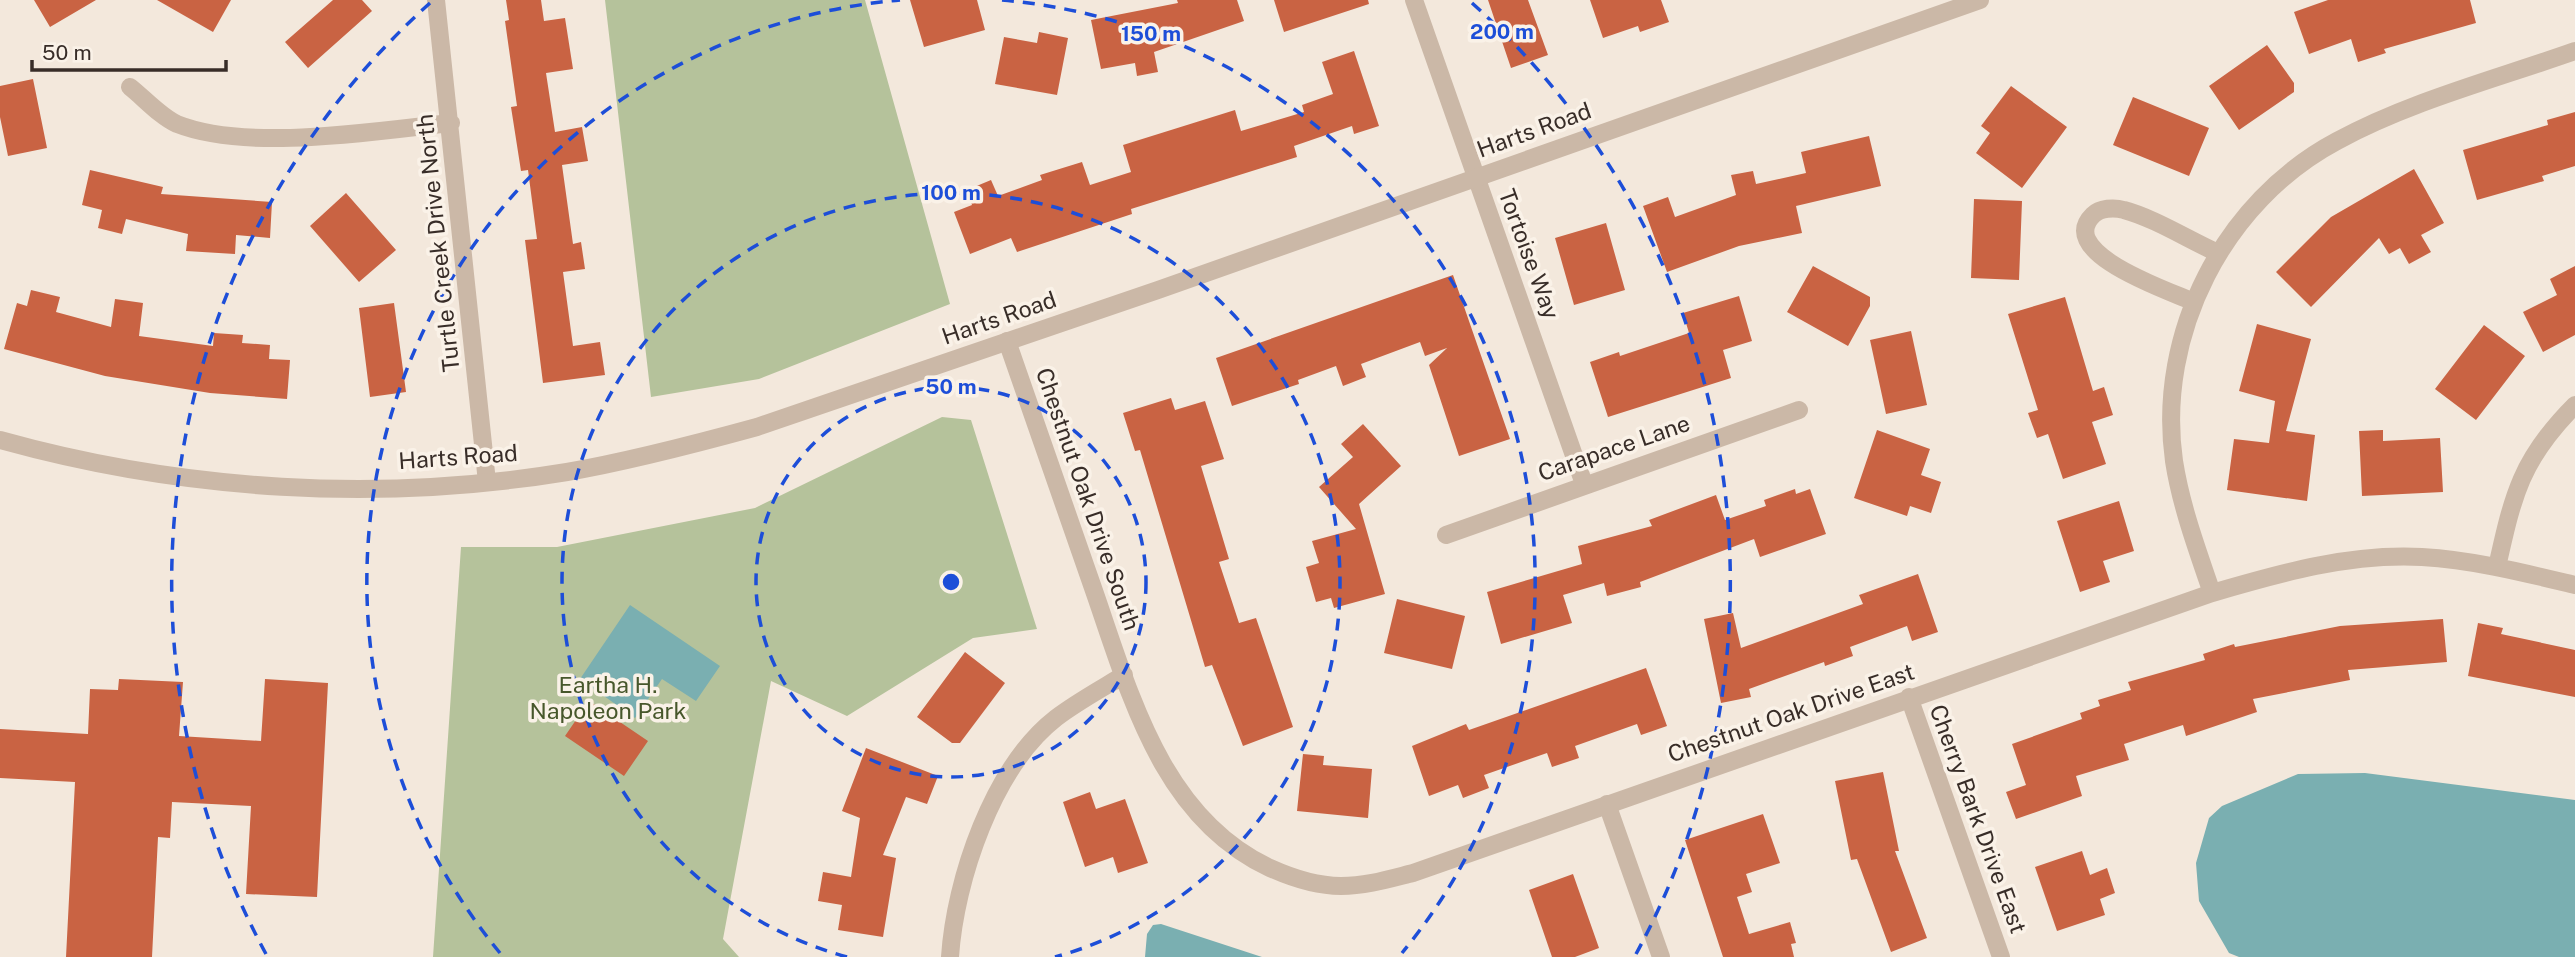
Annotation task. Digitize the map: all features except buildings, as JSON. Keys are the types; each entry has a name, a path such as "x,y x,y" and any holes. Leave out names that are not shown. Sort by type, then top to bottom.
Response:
{"street":[{"name":"Turtle Creek Drive North","path":"436,0 487,482"},
{"name":"Tortoise Way","path":"1413,0 1584,484"},
{"name":"Harts Road","path":"0,440 91,463 212,481 350,488 487,482 567,472 692,445 757,427 1007,341 1980,0"},
{"path":"2212,593 2183,506 2174,459 2173,408 2178,354 2194,302 2218,253 2268,192 2301,164 2334,142 2378,120 2575,51"},
{"path":"130,87 176,123 223,134 275,138 451,122"},
{"path":"2194,302 2103,261 2091,247 2086,230 2092,216 2104,209 2123,210 2218,253"},
{"name":"Chestnut Oak Drive South","path":"1007,341 1124,675"},
{"path":"2497,566 2514,494 2530,458 2550,430 2575,405"},
{"name":"Carapace Lane","path":"1446,535 1584,484 1800,410"},
{"name":"Chestnut Oak Drive East","path":"1124,675 1150,742 1173,784 1209,825 1251,859 1294,879 1339,886 1374,883 1413,873 2212,593 2299,568 2358,559 2421,557 2497,566 2575,585"},
{"path":"950,957 960,891 975,840 996,796 1024,751 1054,719 1124,675"},
{"name":"Cherry Bark Drive East","path":"1909,698 2001,957"},
{"path":"1607,804 1661,957"}],"green space":[{"path":"605,0 865,0 950,304 759,379 651,397"},
{"name":"Eartha H. Napoleon Park","path":"942,417 971,420 1037,629 973,638 847,716 771,681 723,939 739,957 433,957 461,547 557,547 755,508"}],"water":[{"path":"630,605 720,666 696,701 662,679 635,718 580,679"},
{"path":"2365,773 2575,800 2575,957 2239,957 2229,953 2199,901 2196,863 2209,818 2222,806 2298,774"},
{"path":"1161,924 1262,957 1145,957 1147,934 1153,925"}]}
